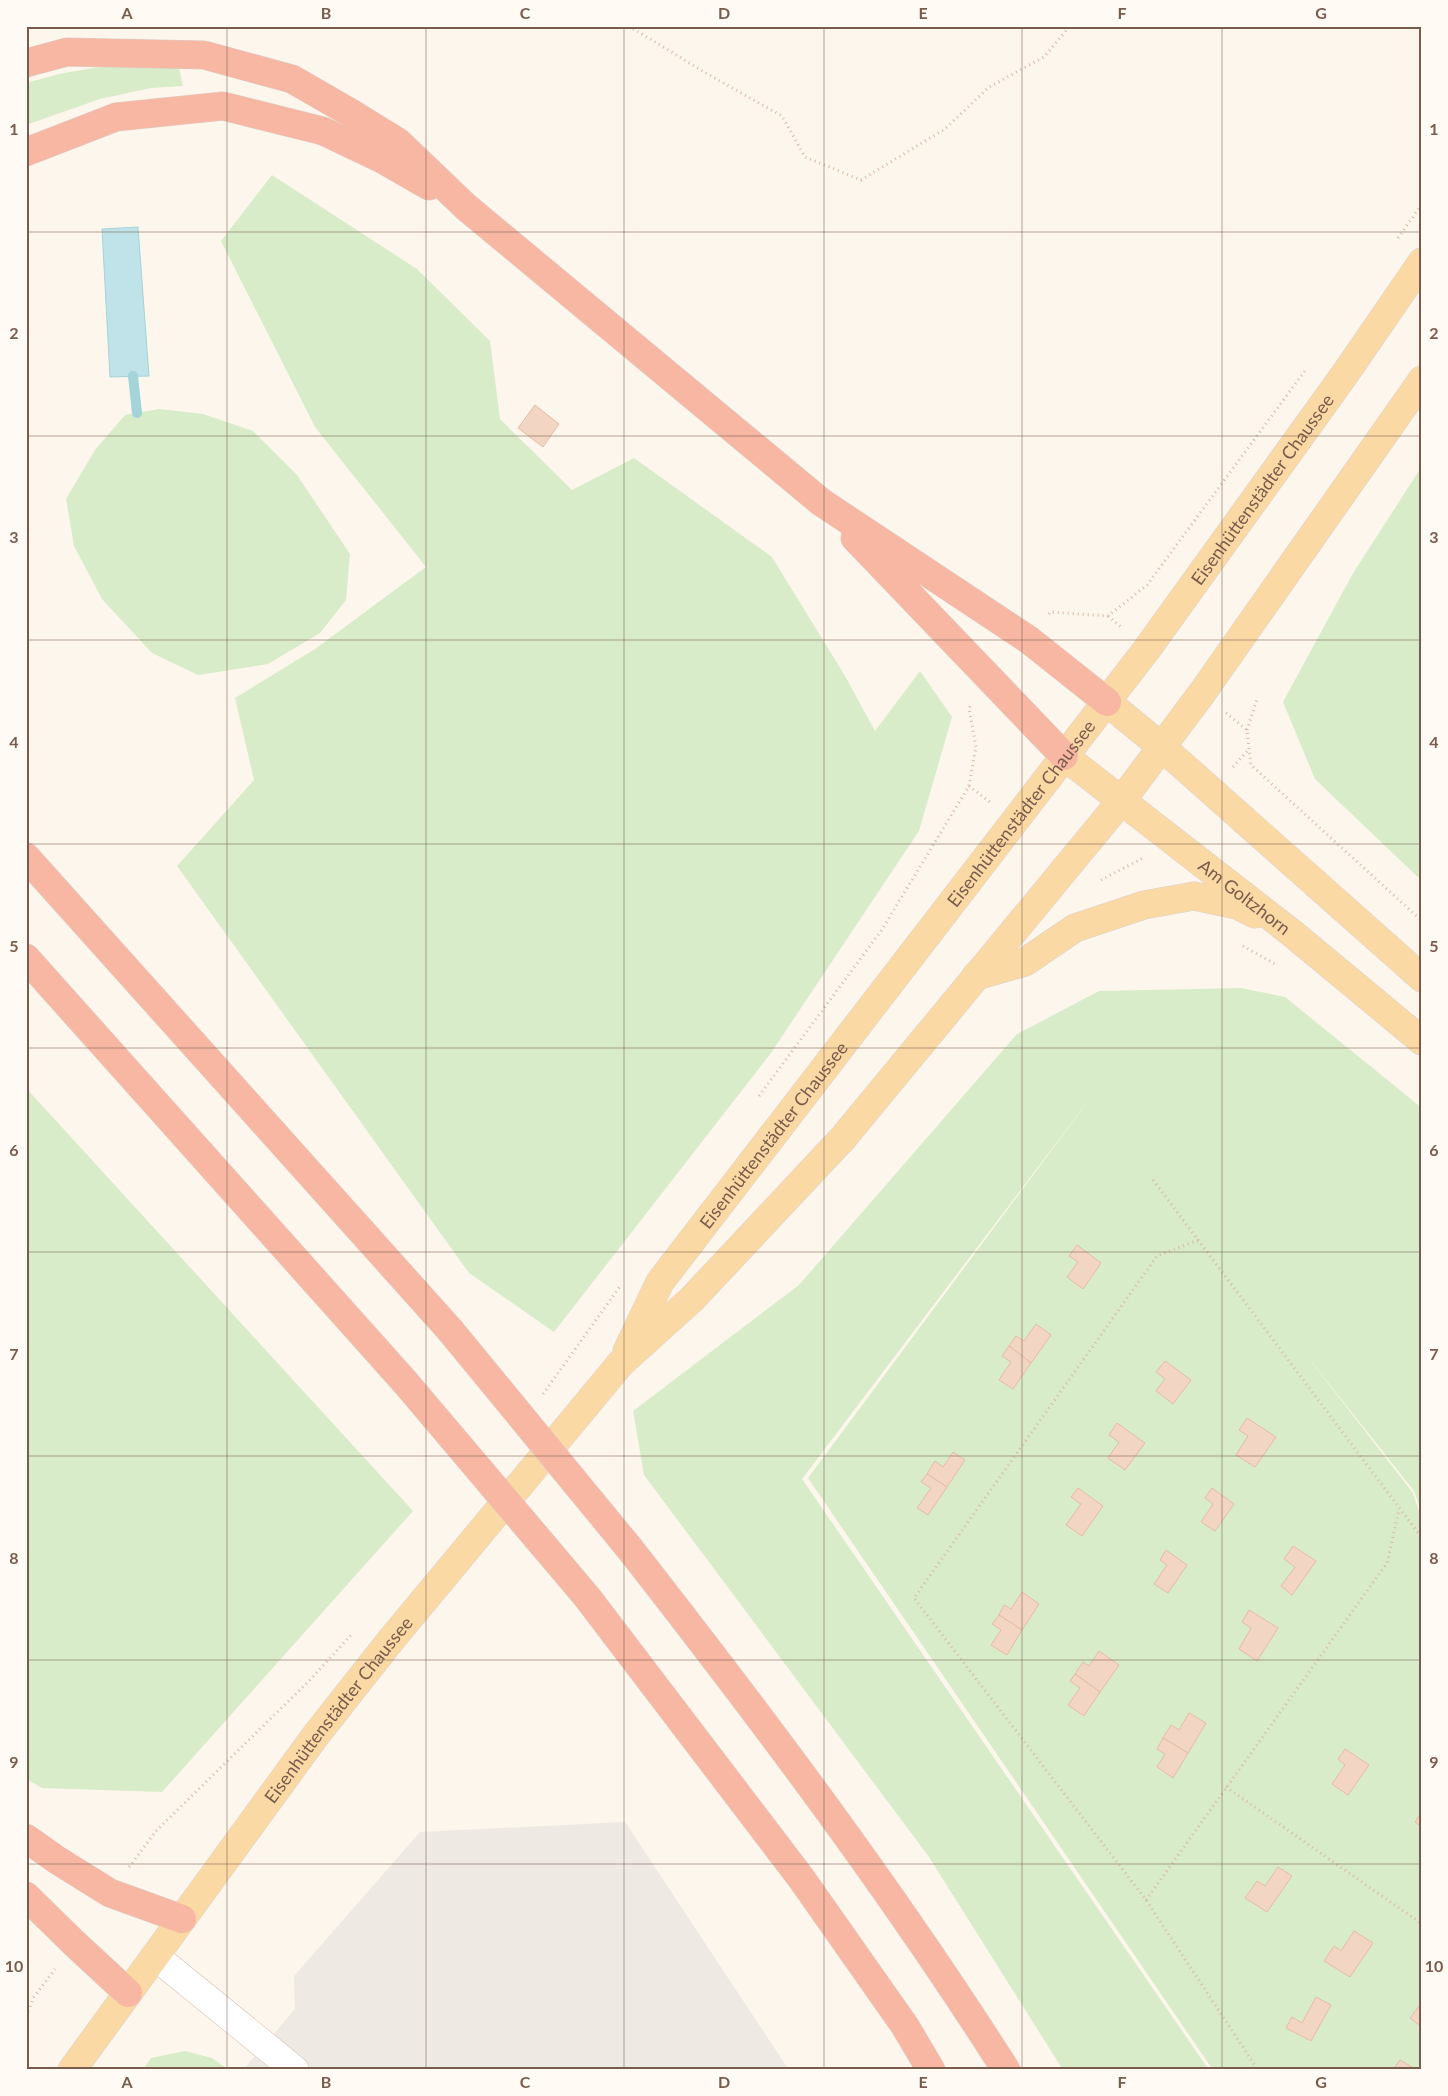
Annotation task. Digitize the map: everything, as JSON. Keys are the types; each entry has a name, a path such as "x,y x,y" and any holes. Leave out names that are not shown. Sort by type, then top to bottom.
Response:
{"highway":[{"path":"26,63 67,52 204,55 292,79 398,142 466,207 821,502 1029,640 1107,702"},
{"path":"26,152 116,117 223,106 323,132 382,159 466,207"},
{"path":"821,502 1064,756"},
{"path":"26,857 450,1330 630,1549 749,1702 848,1837 949,1980 1006,2070"},
{"path":"26,958 155,1100 405,1382 587,1597 801,1878 905,2026 931,2070"},
{"path":"26,1838 110,1893 182,1919"},
{"path":"26,1896 128,1993"}],"main road":[{"name":"Eisenhüttenstädter Chaussee","path":"621,1363 660,1282 1107,702 1345,374 1422,262"},
{"name":"Eisenhüttenstädter Chaussee","path":"72,2070 316,1735 391,1640 621,1363 692,1298 843,1138 1122,800 1163,748 1422,380"},
{"path":"1107,702 1163,748 1422,978"},
{"name":"Am Goltzhorn","path":"1064,756 1293,934 1422,1041"},
{"path":"976,976 1025,962 1075,928 1084,924 1144,905 1194,896 1237,905 1293,934"}],"lane":[{"path":"155,1956 295,2070"}],"path":[{"path":"629,26 704,72 782,116 805,156 861,180 945,129 990,87 1044,57 1070,26"},
{"path":"1394,245 1422,204"},
{"path":"1108,616 1147,585 1309,365"},
{"path":"1029,640 1050,612 1108,616 1146,649"},
{"path":"759,1096 881,931 969,786 976,747 969,708 992,682"},
{"path":"1202,693 1247,730"},
{"path":"1257,699 1247,730 1251,765 1422,922"},
{"path":"1241,944 1280,967"},
{"path":"1153,1180 1399,1510 1422,1538"},
{"path":"1198,1240 1157,1256 914,1598 1146,1900 1258,2070"},
{"path":"538,1400 626,1278"},
{"path":"1146,1900 1387,1563 1399,1510"},
{"path":"156,1831 310,1680 355,1630"},
{"path":"1226,1787 1422,1924"}],"shaded area":[{"path":"625,1822 789,2070 243,2070 295,2009 294,1976 420,1832"}],"green space":[{"path":"116,64 179,68 183,86 151,88 100,99 26,125 26,83 59,74"},
{"path":"272,175 417,269 490,341 500,419 572,490 634,458 772,557 845,676 875,731 920,671 952,717 919,831 771,1053 554,1332 469,1273 177,866 254,780 235,698 315,649 426,567 315,427 221,241"},
{"path":"159,409 203,414 253,431 297,475 350,554 346,600 320,633 268,664 198,675 152,653 102,599 74,546 66,499 95,450 125,415"},
{"path":"1422,466 1422,881 1315,779 1283,702 1352,575"},
{"path":"1241,988 1285,997 1422,1108 1422,1514 1414,1491 1300,1347 1413,1493 1422,1520 1422,2070 1213,2070 808,1478 1097,1089 802,1479 1209,2070 1063,2070 929,1857 644,1475 633,1411 799,1285 1017,1034 1099,991"},
{"path":"26,1088 413,1511 162,1792 42,1788 26,1779"},
{"path":"185,2051 212,2058 229,2070 143,2070 151,2058"}],"water":[{"path":"138,227 149,376 110,377 102,229"}],"building":[{"path":"535,405 559,424 543,447 518,428"},
{"path":"1077,1245 1101,1263 1083,1289 1067,1277 1078,1262 1069,1256"},
{"path":"1036,1324 1051,1335 1031,1363 1009,1346 1016,1336 1024,1341"},
{"path":"1009,1346 1031,1363 1013,1389 999,1380 1011,1362 1002,1356"},
{"path":"1165,1361 1191,1380 1173,1404 1156,1391 1165,1379 1156,1372"},
{"path":"1247,1418 1276,1437 1255,1467 1236,1455 1248,1436 1239,1430"},
{"path":"1117,1423 1145,1443 1125,1470 1108,1458 1119,1442 1109,1435"},
{"path":"953,1452 965,1460 947,1487 927,1474 935,1461 943,1467"},
{"path":"927,1474 947,1487 928,1515 917,1508 931,1488 921,1482"},
{"path":"1078,1488 1103,1506 1082,1536 1066,1525 1081,1504 1071,1497"},
{"path":"1212,1488 1234,1504 1215,1531 1201,1522 1213,1504 1205,1498"},
{"path":"1293,1546 1316,1561 1292,1595 1281,1586 1295,1567 1284,1559"},
{"path":"1166,1550 1187,1565 1168,1593 1154,1584 1167,1565 1160,1560"},
{"path":"1022,1592 1039,1604 1022,1630 999,1615 1004,1605 1011,1609"},
{"path":"1249,1610 1278,1628 1257,1661 1239,1649 1251,1628 1242,1622"},
{"path":"999,1615 1022,1630 1007,1655 991,1645 1001,1630 992,1624"},
{"path":"1099,1651 1119,1665 1100,1692 1075,1674 1083,1662 1089,1666"},
{"path":"1075,1674 1100,1692 1084,1716 1068,1705 1080,1688 1070,1681"},
{"path":"1189,1713 1206,1723 1188,1753 1163,1738 1171,1725 1179,1730"},
{"path":"1163,1738 1188,1753 1173,1778 1157,1767 1165,1754 1157,1749"},
{"path":"1345,1749 1369,1765 1348,1795 1332,1784 1345,1765 1338,1759"},
{"path":"1422,1812 1422,1827 1415,1822"},
{"path":"1278,1867 1292,1876 1267,1912 1245,1898 1257,1881 1265,1886"},
{"path":"1354,1931 1373,1943 1350,1977 1324,1961 1334,1946 1341,1951"},
{"path":"1316,1997 1331,2005 1311,2041 1286,2028 1292,2017 1302,2023"},
{"path":"1420,2005 1422,2007 1422,2027 1410,2018"},
{"path":"1400,2060 1412,2067 1410,2070 1393,2070"}],"waterway":[{"path":"133,376 137,413"}]}
